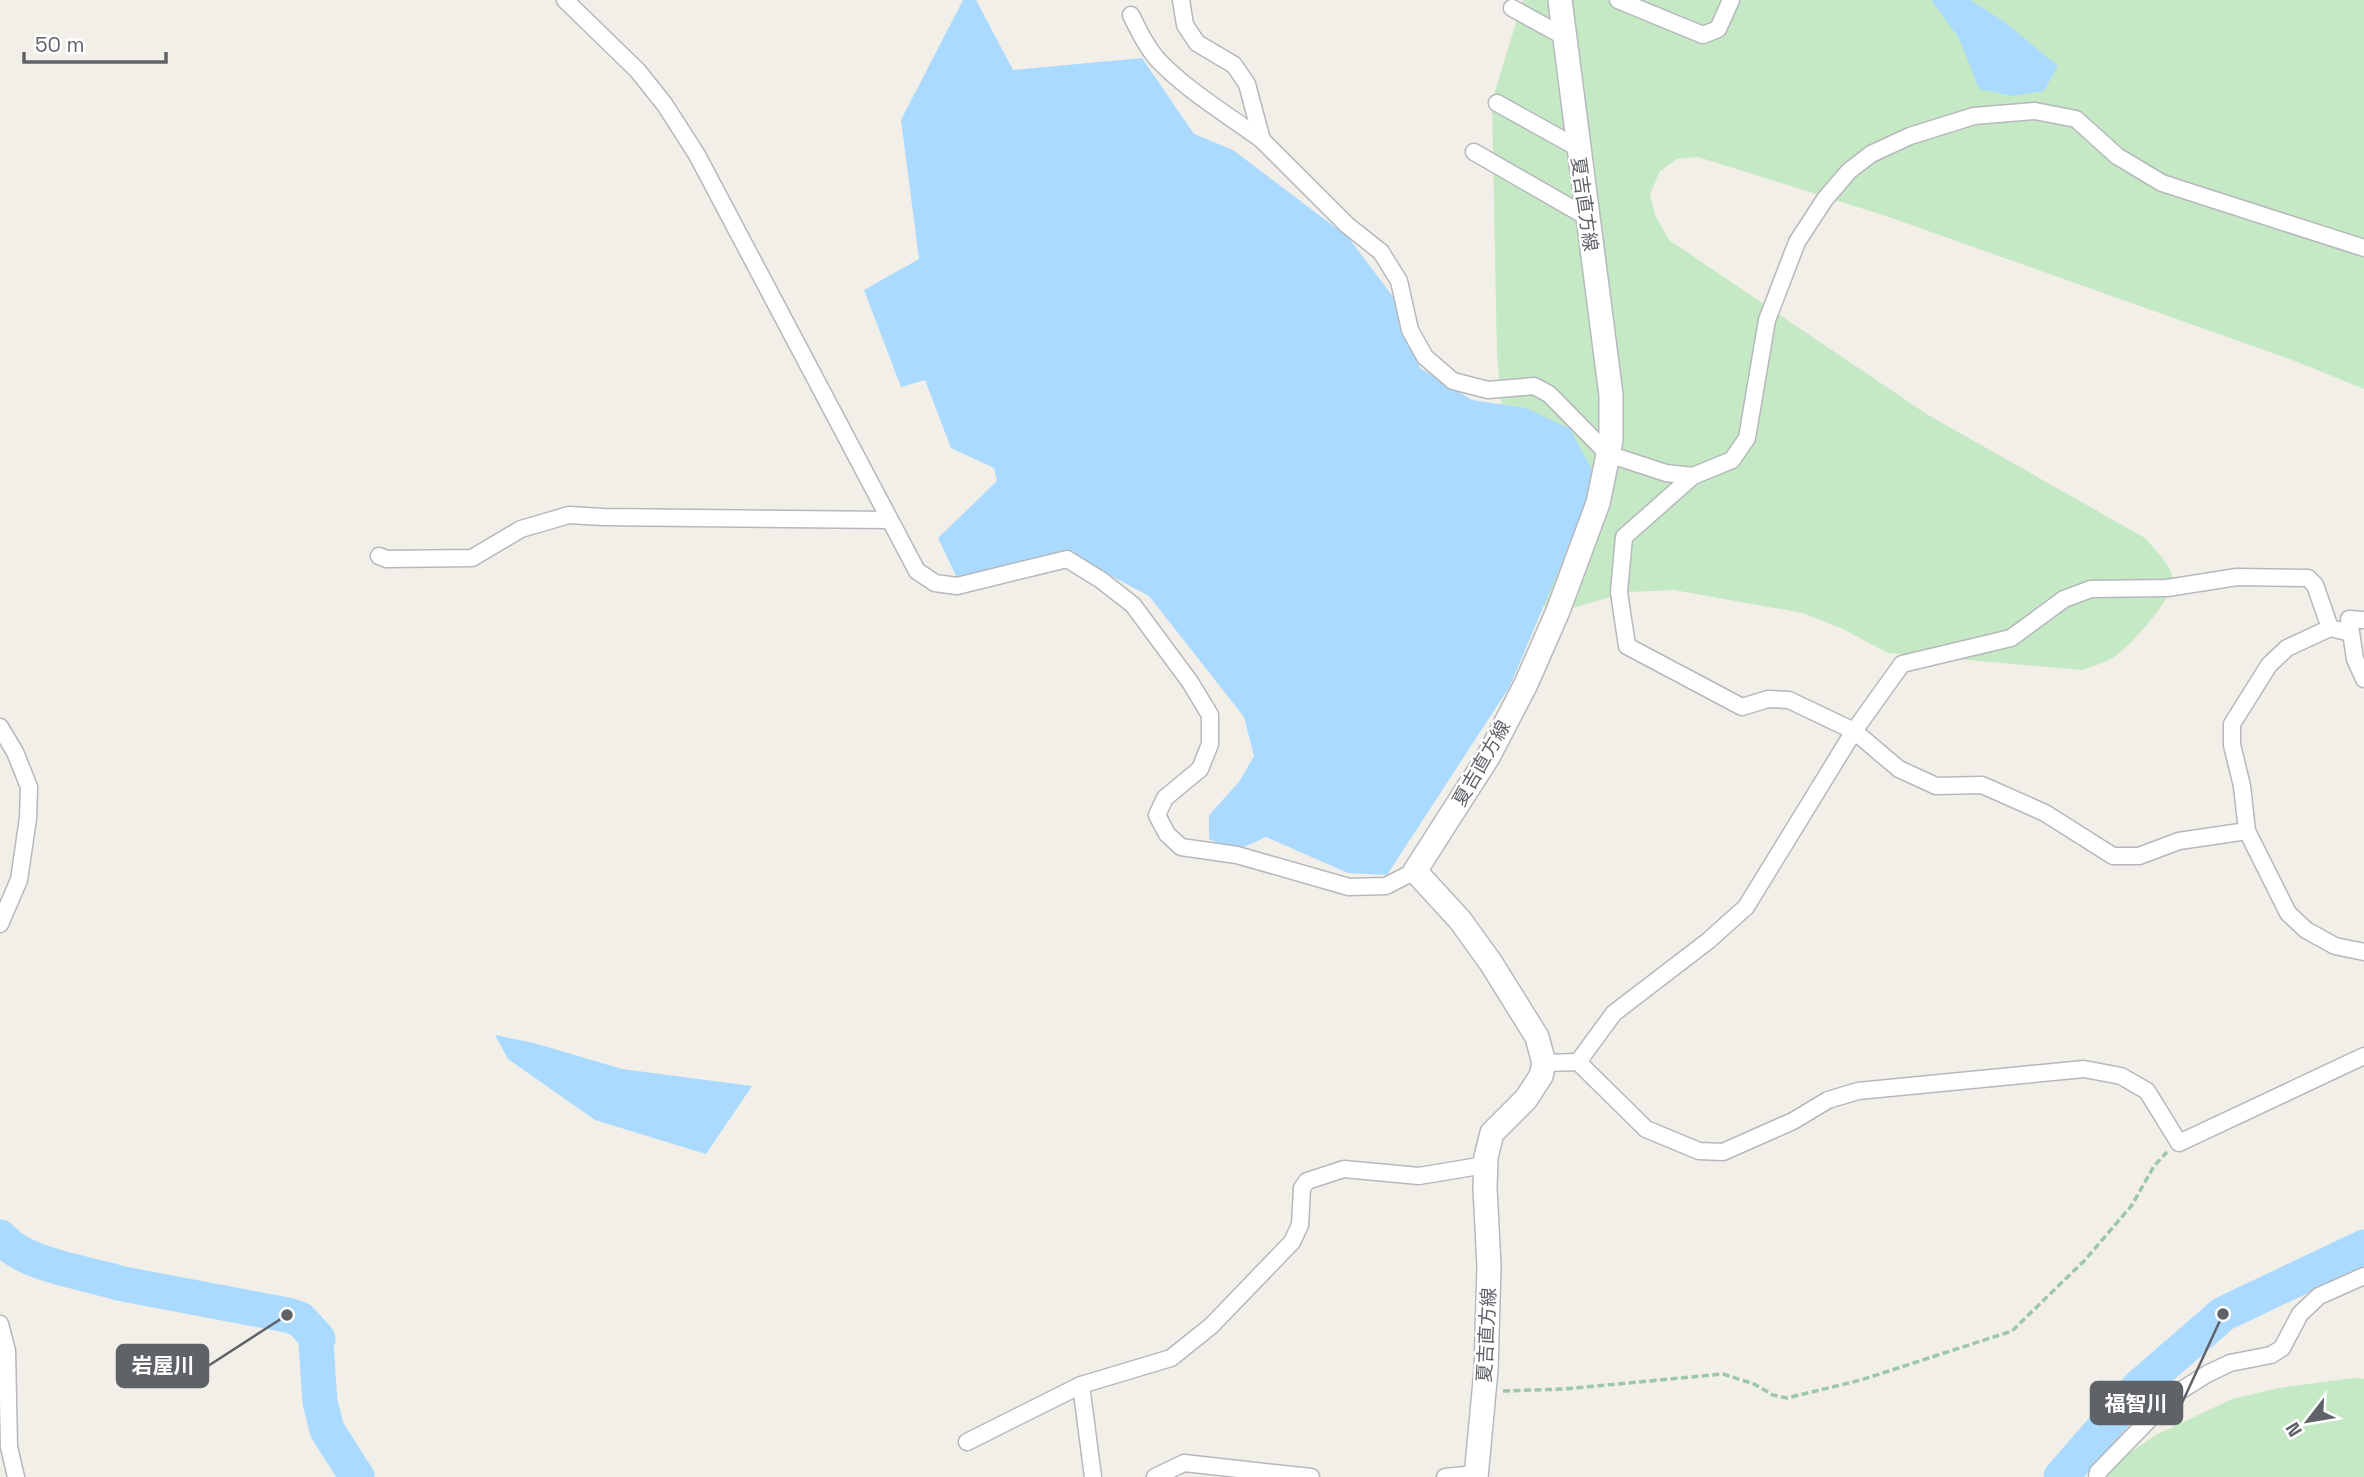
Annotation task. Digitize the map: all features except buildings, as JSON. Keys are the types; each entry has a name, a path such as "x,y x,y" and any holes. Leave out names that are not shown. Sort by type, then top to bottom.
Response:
{"main road":[{"name":"夏吉直方線","path":"1415,871 1488,757 1526,684 1558,611 1598,503 1611,440 1611,395 1560,0"},
{"path":"1415,871 1460,920 1491,963 1537,1037 1544,1063"},
{"name":"夏吉直方線","path":"1476,1475 1484,1392 1489,1266 1485,1164 1492,1133 1526,1099 1541,1076 1544,1063"}],"street":[{"path":"565,0 638,71 697,155 917,571 935,583 957,586 1067,559 1101,580 1133,605 1190,682 1210,715 1210,744 1200,769 1165,798 1157,815 1167,834 1181,847 1237,855 1349,887 1386,886 1415,871"},
{"path":"1181,0 1185,25 1198,43 1234,65 1247,84 1262,139"},
{"path":"1618,0 1703,34 1718,29 1731,0"},
{"path":"1512,8 1563,36"},
{"path":"1131,15 1158,60 1183,82 1262,139 1348,225 1381,252 1399,281 1410,330 1425,357 1453,381 1488,390 1534,386 1549,394 1608,454 1666,473 1693,476"},
{"path":"1497,103 1578,148"},
{"path":"2247,831 2179,841 2139,856 2113,856 2045,813 1982,785 1936,786 1899,769 1854,730 1790,700 1768,699 1742,707 1627,646 1619,592 1624,537 1693,476 1732,460 1747,438 1767,320 1797,242 1825,199 1849,171 1871,154 1910,136 1974,116 2035,111 2076,119 2117,156 2162,183 2364,248"},
{"path":"1474,152 1587,217"},
{"path":"380,556 387,559 472,558 521,528 569,515 888,520"},
{"path":"1578,1062 1614,1013 1708,941 1746,906 1854,730 1902,664 2011,638 2064,599 2091,589 2167,588 2237,577 2308,578 2315,585 2330,628"},
{"path":"2364,620 2349,619 2355,659 2364,679"},
{"path":"2351,633 2330,628 2287,648 2269,665 2232,724 2232,745 2242,786 2247,831 2288,913 2306,930 2335,946 2364,952"},
{"path":"0,727 15,751 29,787 28,818 19,880 0,924"},
{"path":"1544,1063 1578,1062 1646,1129 1699,1151 1723,1152 1793,1121 1828,1100 1858,1091 2084,1069 2121,1076 2147,1091 2179,1143 2364,1056"},
{"path":"967,1442 1082,1385 1171,1358 1211,1326 1292,1242 1300,1225 1302,1188 1307,1181 1344,1169 1419,1176 1485,1164"},
{"path":"2097,1477 2098,1472 2172,1395 2230,1363 2271,1355 2282,1348 2300,1314 2319,1296 2364,1276"},
{"path":"0,1324 7,1351 9,1447 16,1477"},
{"path":"1082,1385 1093,1477"},
{"path":"1155,1477 1184,1463 1311,1477"},
{"path":"1445,1477 1476,1475"}],"path":[{"path":"1484,1392 1563,1389 1723,1374 1754,1384 1773,1395 1787,1398 1861,1380 2012,1331 2085,1260 2132,1205 2154,1166 2179,1143"}],"green space":[{"path":"1523,0 2364,0 2364,389 2295,361 1886,216 1698,157 1677,159 1660,171 1650,194 1655,215 1669,240 1928,415 2145,538 2168,567 2173,578 2172,585 2152,619 2124,649 2109,660 2082,670 1888,653 1843,629 1803,613 1674,590 1628,592 1555,613 1538,603 1510,505 1497,354 1492,101"},
{"path":"2364,1379 2364,1477 2099,1477 2111,1465 2156,1435 2232,1399 2279,1388"}],"water":[{"path":"963,0 976,0 1013,70 1142,58 1194,134 1233,150 1348,237 1394,298 1420,368 1472,400 1526,408 1570,429 1597,479 1510,686 1387,875 1348,873 1266,837 1235,851 1209,839 1209,815 1239,782 1254,756 1244,717 1149,596 1068,553 957,578 938,538 997,481 994,468 951,448 925,380 901,387 864,290 919,259 901,120"},
{"path":"1931,0 1970,0 2002,20 2058,66 2044,91 2012,96 1979,89 1959,38"},
{"path":"495,1035 534,1043 622,1069 752,1086 706,1154 595,1120 508,1059"}],"waterway":[{"path":"0,1237 19,1252 55,1266 118,1283 300,1319 318,1339 316,1343 320,1402 327,1430 357,1477"},
{"path":"2061,1477 2139,1387 2223,1314 2364,1247"}],"place":[{"name":"福智川","path":"2223,1314"},
{"name":"岩屋川","path":"287,1315"}]}
